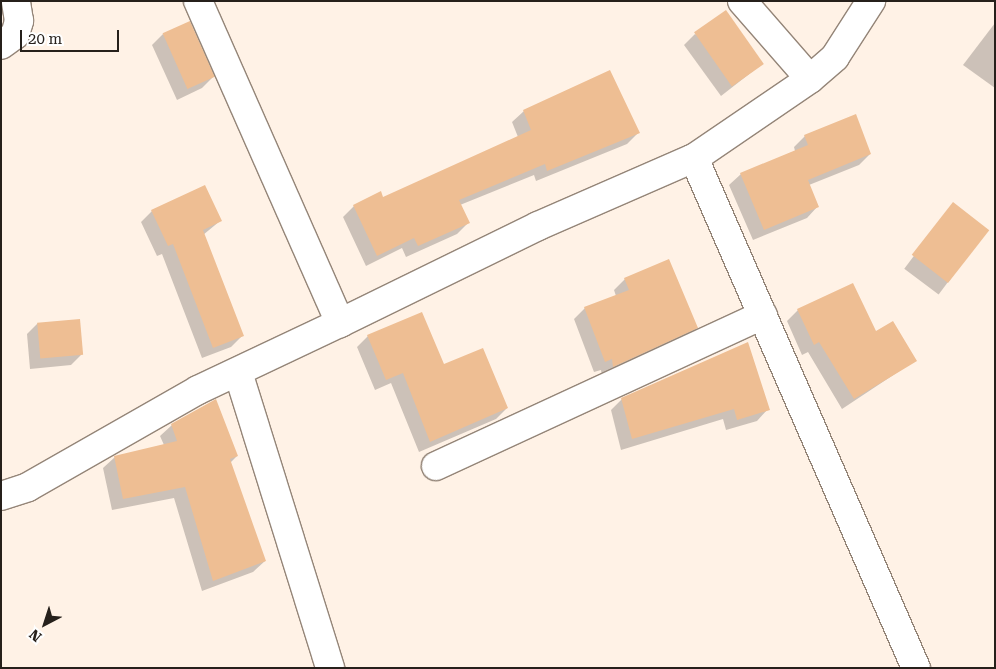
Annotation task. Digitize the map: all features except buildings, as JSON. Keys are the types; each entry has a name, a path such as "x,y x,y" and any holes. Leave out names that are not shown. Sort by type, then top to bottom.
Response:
{"street":[{"path":"1,45 15,35 19,21 16,1"},
{"path":"198,1 340,323"},
{"path":"742,1 810,79"},
{"path":"1,496 28,487 198,390 538,226 694,158 810,79 835,57 871,1"},
{"path":"694,158 764,315 916,668"},
{"path":"436,466 764,315"},
{"path":"238,372 330,668"}]}
